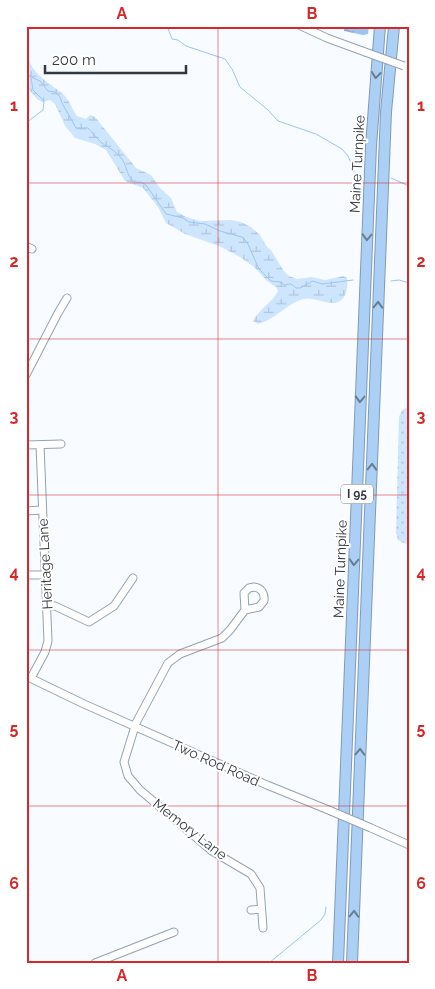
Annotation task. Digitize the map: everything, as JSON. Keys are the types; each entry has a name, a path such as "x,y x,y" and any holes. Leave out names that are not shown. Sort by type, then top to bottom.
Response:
{"highway":[{"name":"Maine Turnpike","path":"338,963 371,146 380,26"},
{"name":"Maine Turnpike","path":"352,963 386,122 394,26"}],"street":[{"path":"301,26 327,38 406,67"},
{"path":"26,375 59,310 68,298"},
{"path":"26,445 61,444"},
{"name":"Heritage Lane","path":"28,677 47,646 40,445"},
{"path":"26,511 42,510"},
{"path":"26,575 45,575"},
{"path":"47,605 55,606 89,622 114,606 133,578"},
{"name":"Memory Lane","path":"245,610 222,638 180,654 170,661 160,676 135,727 124,758 125,769 131,780 212,850 242,866 251,874 260,888 263,928"},
{"name":"Two Rod Road","path":"28,677 257,781 409,845"},
{"path":"251,910 262,909"},
{"path":"95,963 174,932"}],"green space":[{"path":"26,54 35,71 64,95 77,116 86,119 90,115 96,118 136,168 151,175 160,188 171,198 177,212 200,221 231,220 251,227 260,235 289,276 297,279 311,277 325,280 343,276 347,278 347,288 343,298 334,303 307,298 303,299 291,304 264,322 258,324 253,321 278,291 277,288 240,257 219,246 185,234 166,223 158,207 143,188 125,181 106,150 95,144 75,138 65,126 55,104 50,100 42,102 37,99 26,86"},
{"path":"408,407 409,544 398,540 396,533 399,417 402,410"}],"water":[{"path":"344,26 359,26 361,29 364,26 369,26 368,34 363,35 344,31"}],"waterway":[{"path":"167,26 172,39 178,40 186,46 225,59 240,87 268,110 278,121 316,134 342,149 348,156 356,175 360,177"},
{"path":"26,69 29,76 40,81 48,91 55,92 60,97 76,128 88,128 100,141 115,151 123,161 131,179 134,182 141,182 146,185 166,214 183,218 189,222 205,224 220,231 242,237 247,242 259,269 271,281 280,282 285,285 291,284 296,288 300,288 313,281 322,284 353,280"},
{"path":"26,123 43,110 44,101 33,90 31,78"},
{"path":"391,178 409,186"},
{"path":"391,281 399,280 409,283"},
{"path":"269,963 321,920 325,914 326,907"}]}
